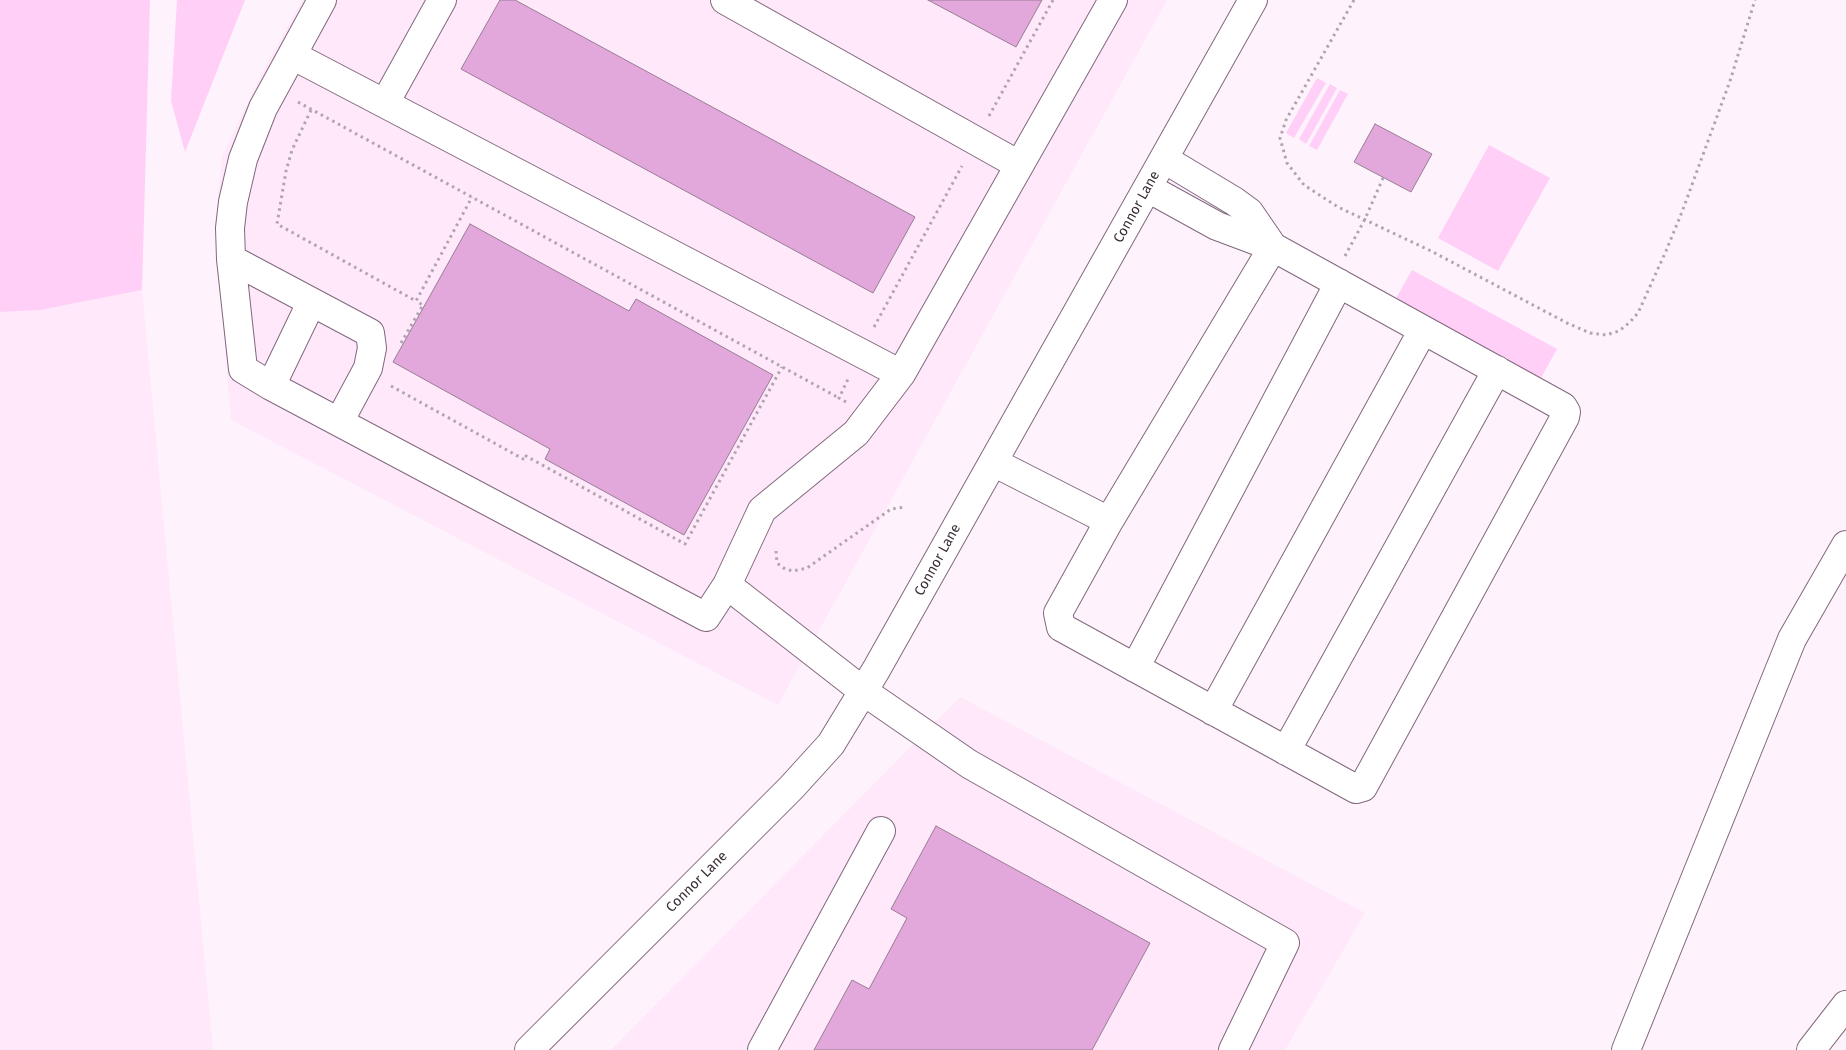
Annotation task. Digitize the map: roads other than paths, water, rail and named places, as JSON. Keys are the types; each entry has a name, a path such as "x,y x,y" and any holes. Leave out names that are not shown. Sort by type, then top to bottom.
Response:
{"street":[{"path":"322,0 263,108 242,159 232,202 230,228 231,259 242,369 706,618 727,585 762,510 856,433 901,374 1113,0"},
{"path":"384,103 442,0"},
{"path":"725,0 1019,165"},
{"name":"Connor Lane","path":"529,1050 791,788 831,744 863,691 1254,0"},
{"path":"292,55 901,374"},
{"path":"1164,159 1249,212 1273,247"},
{"path":"1148,188 1217,226 1273,247 1563,407 1566,412 1565,417 1363,787 1356,789 1060,627 1058,619 1058,613 1109,521 1273,247"},
{"path":"231,259 370,333 372,348 368,368 339,422"},
{"path":"1135,668 1335,281"},
{"path":"271,386 311,303"},
{"path":"1213,711 1423,330"},
{"path":"1286,751 1497,370"},
{"path":"993,462 1109,521"},
{"path":"1626,1050 1792,639 1846,545"},
{"path":"727,585 863,691 969,764 1285,943 1233,1050"},
{"path":"762,1050 881,831"},
{"path":"1811,1050 1846,1006"}]}
